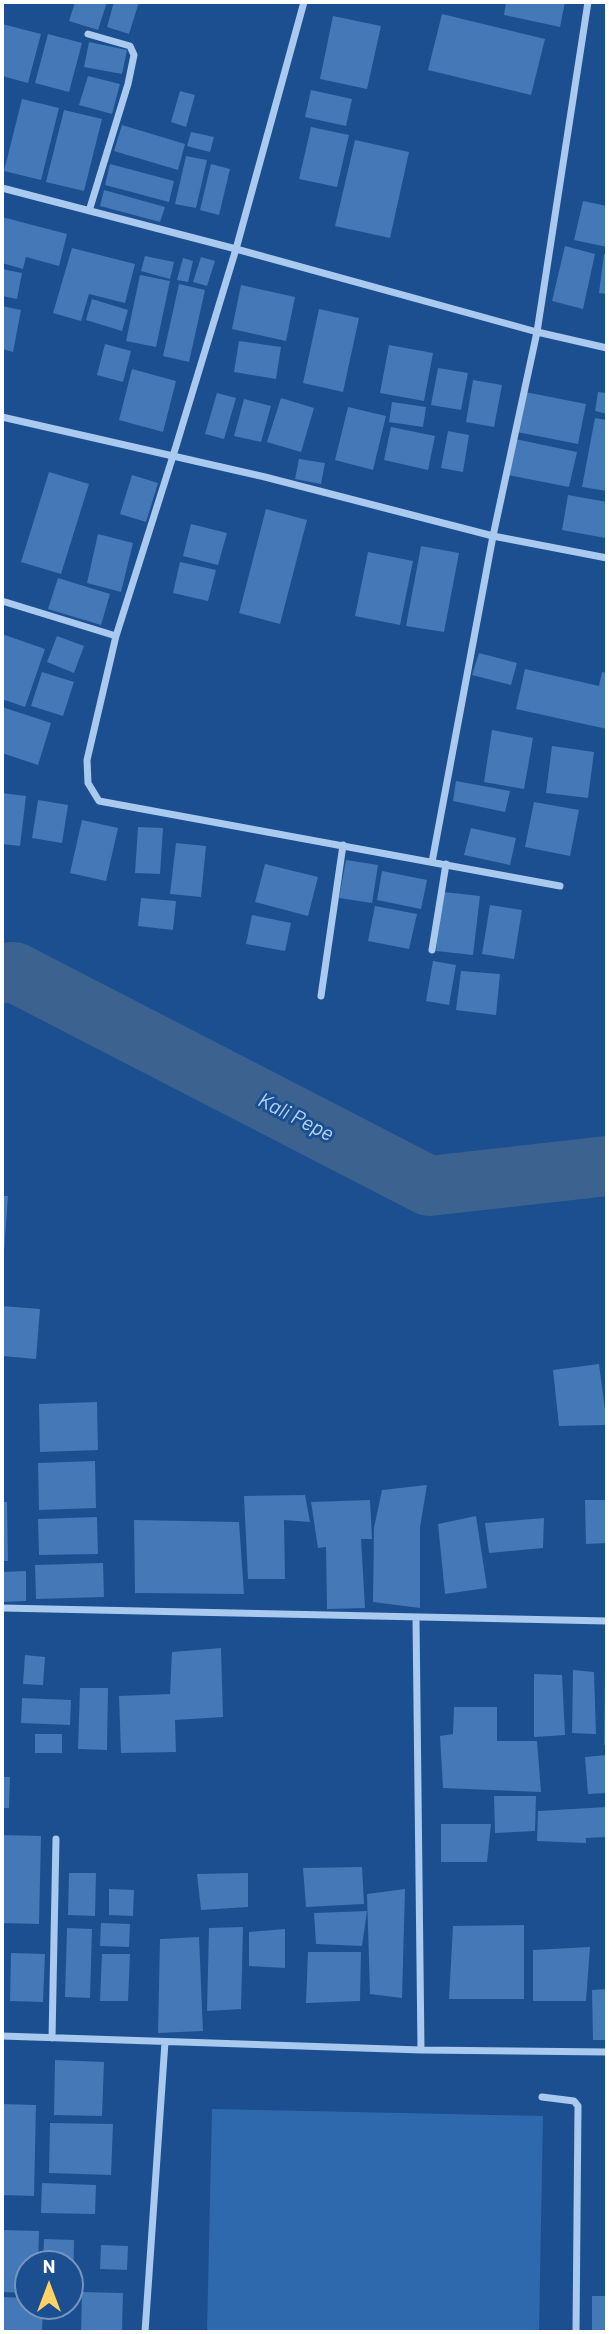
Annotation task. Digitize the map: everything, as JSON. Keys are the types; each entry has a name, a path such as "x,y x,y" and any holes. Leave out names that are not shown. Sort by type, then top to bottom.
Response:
{"street":[{"path":"304,2 236,249 116,636 87,760 88,783 99,801 560,886"},
{"path":"432,862 493,536 537,332 588,2"},
{"path":"88,34 130,46 134,55 128,84 89,211"},
{"path":"2,188 537,332 607,348"},
{"path":"2,417 265,477 493,536 607,558"},
{"path":"2,601 116,636"},
{"path":"321,996 343,845"},
{"path":"432,950 446,864"},
{"path":"2,1608 607,1621"},
{"path":"416,1618 421,2050"},
{"path":"52,2038 56,1839"},
{"path":"2,2036 421,2050 607,2052"},
{"path":"145,2332 165,2042"},
{"path":"542,2098 574,2101 578,2106 576,2332"}],"shaded area":[{"path":"212,2109 543,2116 539,2332 207,2332"}],"building":[{"path":"75,2 107,2 98,30 69,21"},
{"path":"114,2 139,2 129,34 107,27"},
{"path":"506,2 565,2 560,27 504,15"},
{"path":"442,14 545,39 531,95 428,70"},
{"path":"333,16 381,26 367,89 320,79"},
{"path":"2,24 41,34 28,83 2,76"},
{"path":"48,34 82,43 69,92 35,83"},
{"path":"89,42 127,50 122,74 84,67"},
{"path":"88,76 120,84 112,114 79,105"},
{"path":"311,90 352,99 346,126 305,117"},
{"path":"180,91 195,95 186,127 171,122"},
{"path":"22,99 59,108 41,180 4,171"},
{"path":"64,110 102,119 84,191 46,182"},
{"path":"122,125 185,144 178,170 114,151"},
{"path":"311,127 349,135 337,187 299,179"},
{"path":"191,132 214,137 210,152 187,146"},
{"path":"355,140 409,152 390,238 335,226"},
{"path":"186,156 207,160 196,208 175,204"},
{"path":"110,164 174,181 169,202 105,185"},
{"path":"211,164 230,169 219,215 200,210"},
{"path":"104,190 165,207 160,222 100,206"},
{"path":"583,201 607,206 607,247 574,240"},
{"path":"2,217 67,234 59,266 26,257 23,269 2,263"},
{"path":"565,246 595,254 583,309 552,301"},
{"path":"72,248 135,264 125,303 89,294 81,321 53,313"},
{"path":"604,254 607,254 607,294 599,293"},
{"path":"145,256 174,262 170,279 141,271"},
{"path":"201,257 215,261 207,286 193,282"},
{"path":"183,258 193,261 188,282 177,280"},
{"path":"2,269 22,273 17,299 2,296"},
{"path":"140,275 170,281 156,347 126,341"},
{"path":"179,284 205,290 189,362 163,356"},
{"path":"241,285 295,297 286,341 232,329"},
{"path":"92,299 128,310 122,331 86,320"},
{"path":"2,306 21,310 13,352 2,349"},
{"path":"319,309 359,318 343,392 303,383"},
{"path":"239,341 281,347 276,379 234,372"},
{"path":"105,344 131,351 123,382 97,375"},
{"path":"389,345 433,353 424,401 380,393"},
{"path":"438,368 468,373 461,410 431,405"},
{"path":"132,369 176,381 163,432 119,420"},
{"path":"473,380 502,385 494,427 466,422"},
{"path":"525,392 586,404 578,444 517,432"},
{"path":"598,392 607,393 607,414 595,411"},
{"path":"217,393 236,398 224,439 205,434"},
{"path":"281,398 314,408 301,452 267,442"},
{"path":"244,399 271,406 261,442 234,436"},
{"path":"392,402 426,407 423,427 389,422"},
{"path":"348,407 386,416 373,470 335,460"},
{"path":"595,418 607,420 607,491 582,487"},
{"path":"391,427 435,436 428,470 384,460"},
{"path":"448,431 469,435 463,472 441,468"},
{"path":"515,439 577,452 569,487 508,475"},
{"path":"299,459 325,463 321,484 295,479"},
{"path":"49,472 89,484 61,574 21,562"},
{"path":"132,475 158,483 146,522 120,514"},
{"path":"568,495 607,502 605,538 562,530"},
{"path":"266,509 307,520 280,624 239,613"},
{"path":"191,524 227,533 218,565 183,556"},
{"path":"98,534 133,543 121,592 87,583"},
{"path":"421,546 459,553 444,632 406,626"},
{"path":"368,552 413,561 400,625 355,616"},
{"path":"180,562 216,570 208,601 173,593"},
{"path":"58,578 110,594 101,625 48,609"},
{"path":"2,634 45,649 25,707 2,699"},
{"path":"57,636 84,646 74,673 47,662"},
{"path":"479,653 517,663 511,685 472,675"},
{"path":"525,669 599,686 602,672 607,673 607,729 516,709"},
{"path":"42,672 74,682 63,716 31,706"},
{"path":"2,707 51,723 38,765 2,753"},
{"path":"492,730 533,738 524,789 484,782"},
{"path":"552,746 594,752 588,798 546,793"},
{"path":"456,781 510,791 505,812 453,801"},
{"path":"2,793 26,796 20,846 2,844"},
{"path":"38,800 68,805 62,843 32,838"},
{"path":"534,802 579,810 570,856 525,847"},
{"path":"82,820 118,828 106,881 70,873"},
{"path":"138,827 163,828 160,874 135,873"},
{"path":"471,828 516,838 510,865 464,855"},
{"path":"176,843 206,846 201,897 170,894"},
{"path":"346,860 378,865 372,903 339,898"},
{"path":"265,864 318,877 308,916 255,902"},
{"path":"382,871 427,880 421,909 377,900"},
{"path":"443,892 480,896 473,955 436,951"},
{"path":"141,898 176,901 173,930 138,926"},
{"path":"490,905 522,910 514,959 482,954"},
{"path":"375,906 417,914 409,949 368,941"},
{"path":"252,915 291,923 285,951 246,944"},
{"path":"433,961 456,965 449,1005 426,1001"},
{"path":"461,971 500,974 496,1015 456,1010"},
{"path":"2,1196 8,1196 4,1251 2,1251"},
{"path":"2,1306 40,1309 36,1359 2,1356"},
{"path":"599,1364 607,1425 559,1426 553,1370"},
{"path":"97,1402 98,1450 40,1452 39,1404"},
{"path":"95,1461 96,1508 39,1510 38,1463"},
{"path":"427,1485 420,1527 420,1608 373,1602 374,1528 382,1490"},
{"path":"305,1495 310,1522 284,1520 285,1579 248,1579 244,1496"},
{"path":"370,1500 372,1539 361,1539 365,1608 327,1609 326,1547 318,1548 311,1502"},
{"path":"585,1500 607,1500 607,1543 586,1544"},
{"path":"2,1502 7,1502 8,1561 2,1561"},
{"path":"476,1516 487,1588 445,1594 438,1524"},
{"path":"97,1517 98,1554 39,1555 38,1519"},
{"path":"544,1518 543,1548 489,1553 485,1523"},
{"path":"134,1520 239,1522 244,1594 135,1593"},
{"path":"103,1563 104,1597 36,1599 35,1565"},
{"path":"26,1571 26,1601 2,1602 2,1572"},
{"path":"221,1648 223,1717 175,1720 176,1752 121,1753 119,1696 170,1694 172,1652"},
{"path":"25,1655 45,1657 43,1685 23,1684"},
{"path":"573,1670 594,1672 596,1734 572,1733"},
{"path":"607,1670 607,1745 604,1745"},
{"path":"534,1674 562,1675 565,1735 534,1737"},
{"path":"80,1688 108,1688 107,1750 78,1749"},
{"path":"22,1698 71,1700 70,1725 21,1723"},
{"path":"454,1707 497,1707 497,1741 537,1741 541,1792 443,1788 440,1736 453,1734"},
{"path":"35,1734 62,1734 62,1753 35,1753"},
{"path":"607,1755 607,1793 588,1794 585,1757"},
{"path":"2,1777 10,1777 9,1808 2,1808"},
{"path":"494,1796 536,1796 535,1831 495,1833"},
{"path":"607,1807 607,1837 586,1838 586,1843 537,1841 538,1811"},
{"path":"441,1824 491,1824 487,1862 441,1862"},
{"path":"2,1835 41,1836 39,1924 2,1923"},
{"path":"362,1867 364,1904 306,1907 303,1868"},
{"path":"69,1873 96,1873 95,1916 68,1915"},
{"path":"248,1873 248,1907 201,1910 197,1874"},
{"path":"109,1889 134,1890 133,1916 109,1915"},
{"path":"405,1889 402,1998 370,1994 367,1894"},
{"path":"367,1911 362,1946 316,1944 314,1913"},
{"path":"101,1923 130,1924 129,1947 100,1946"},
{"path":"524,1925 524,1999 449,1999 453,1926"},
{"path":"243,1927 241,2009 207,2011 209,1928"},
{"path":"67,1928 92,1929 90,1998 65,1997"},
{"path":"285,1929 285,1968 249,1966 249,1932"},
{"path":"199,1937 203,2031 158,2033 160,1939"},
{"path":"590,1947 586,2001 533,2001 533,1950"},
{"path":"308,1952 361,1952 360,2001 306,2003"},
{"path":"11,1953 45,1954 43,2002 10,2001"},
{"path":"102,1954 130,1954 128,2001 100,2001"},
{"path":"607,1989 607,2040 593,2040 592,1990"},
{"path":"55,2060 104,2062 102,2116 54,2115"},
{"path":"2,2104 36,2105 34,2196 2,2195"},
{"path":"50,2123 113,2124 111,2175 49,2173"},
{"path":"42,2183 96,2185 95,2214 41,2213"},
{"path":"2,2230 39,2231 38,2250 14,2250 14,2292 2,2292"},
{"path":"44,2239 74,2240 74,2250 44,2250"},
{"path":"101,2245 128,2246 127,2270 100,2269"},
{"path":"84,2292 123,2293 122,2332 81,2332"},
{"path":"592,2296 607,2296 607,2332 592,2332"},
{"path":"2,2297 14,2297 14,2320 42,2320 42,2332 2,2332"}],"waterway":[{"name":"Kali Pepe","path":"2,973 14,972 429,1186 607,1166"}]}
